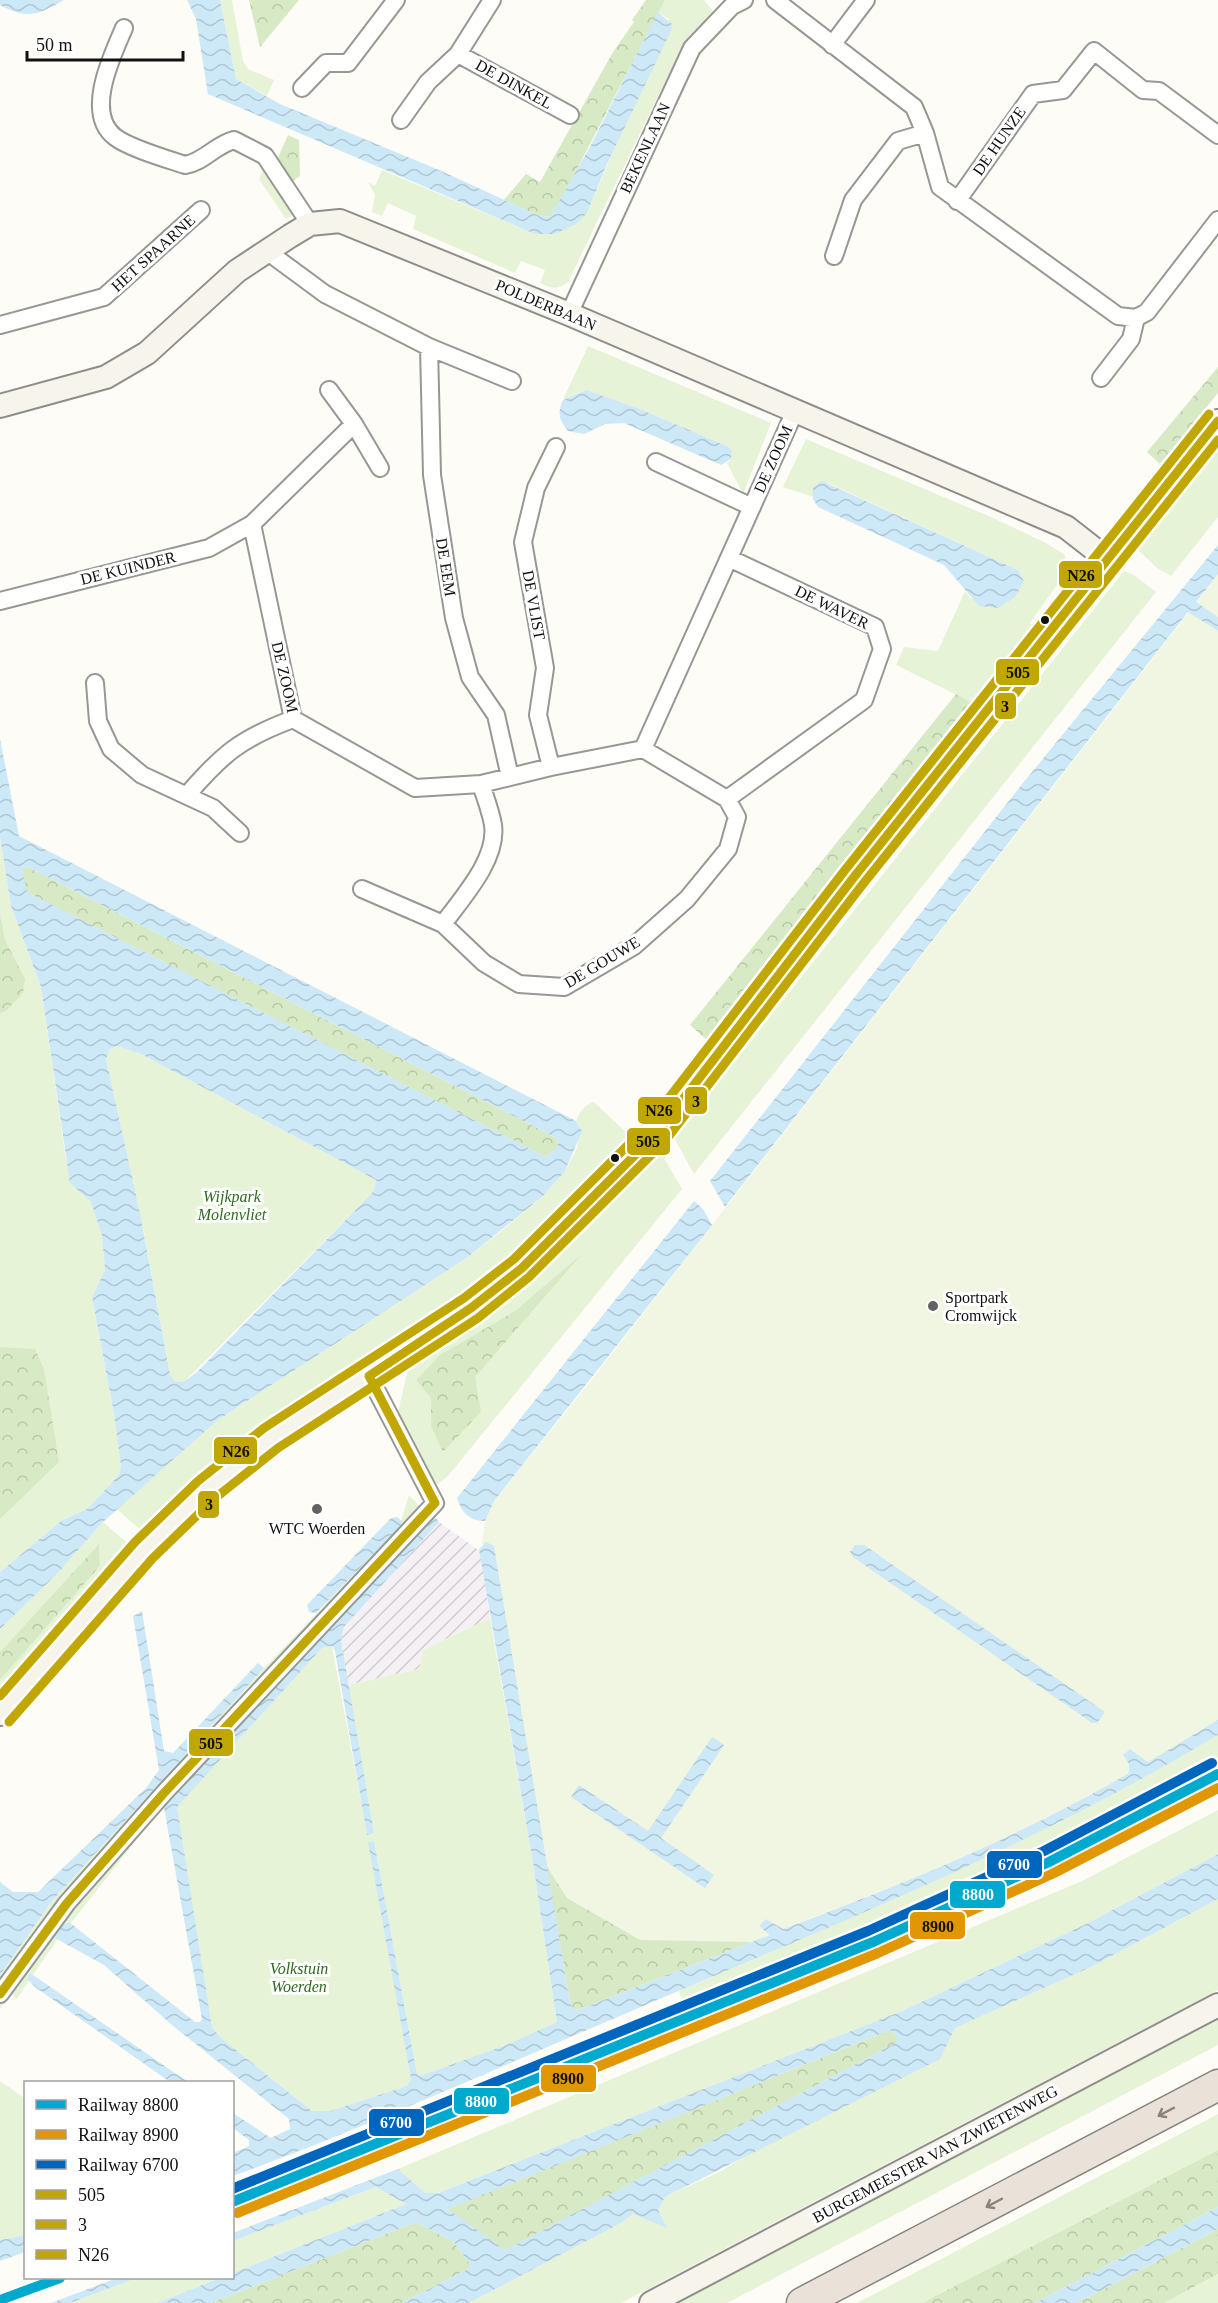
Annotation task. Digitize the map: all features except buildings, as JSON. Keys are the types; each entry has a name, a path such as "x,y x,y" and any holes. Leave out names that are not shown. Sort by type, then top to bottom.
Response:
{"highway":[{"path":"802,2303 1218,2085"}],"street":[{"path":"302,88 327,63 348,63 396,0"},
{"name":"DE DINKEL","path":"401,120 428,82 458,54 492,0"},
{"path":"775,0 914,107 925,132 940,187 1118,316 1136,318 1147,312 1218,220"},
{"path":"832,45 866,0"},
{"name":"BEKENLAAN","path":"569,314 692,48 734,2"},
{"path":"124,28 100,92 106,125 115,137 185,165 195,163 222,144 234,140 265,156 310,224"},
{"name":"DE HUNZE","path":"957,201 1033,94 1063,90 1094,51 1143,90 1159,91 1218,135"},
{"name":"DE DINKEL","path":"458,54 570,115"},
{"path":"834,256 853,200 898,141 925,132"},
{"name":"HET SPAARNE","path":"0,325 104,297 201,210"},
{"name":"POLDERBAAN","path":"0,406 106,377 147,353 237,271 310,224 340,221 569,314 1066,527 1107,559"},
{"path":"268,252 324,294 429,347 512,381"},
{"path":"1101,378 1131,339 1136,318"},
{"name":"DE EEM","path":"429,347 432,475 454,618 470,677 496,716 510,777"},
{"path":"329,390 354,424 380,468"},
{"name":"DE ZOOM","path":"252,524 293,719 415,788 481,784 551,767 643,749 795,411"},
{"path":"0,1714 144,1550 206,1490 271,1438 471,1308 522,1268 657,1133 854,877 1218,421"},
{"path":"252,524 354,424"},
{"name":"DE VLIST","path":"551,767 538,715 544,668 523,542 536,488 556,447"},
{"name":"DE ZOOM","path":"656,462 752,507"},
{"name":"DE KUINDER","path":"0,601 209,548 252,524"},
{"name":"DE WAVER","path":"728,799 864,700 882,650 875,627 730,559"},
{"path":"95,683 98,721 111,749 142,775 213,808 240,833"},
{"path":"188,795 215,763 256,733 293,719"},
{"path":"643,749 728,799"},
{"path":"443,924 476,881 488,856 494,827 481,784"},
{"name":"DE GOUWE","path":"362,889 443,924 484,963 519,984 564,987 634,946 687,899 728,849 737,817 728,799"},
{"path":"0,1994 67,1903 141,1818 240,1709 435,1503 369,1376"},
{"name":"BURGEMEESTER VAN ZWIETENWEG","path":"651,2303 1218,2005"}],"shaded area":[{"path":"439,1522 481,1552 490,1618 423,1650 419,1669 348,1685 341,1640 344,1627"}],"green space":[{"path":"220,0 232,0 243,61 248,69 274,80 267,96 236,79"},
{"path":"249,0 299,0 260,47"},
{"path":"646,0 665,0 553,215 550,217 537,215 504,200 526,174 540,182 613,52"},
{"path":"665,0 704,0 714,13 689,36 678,55 568,282 554,288 548,286 540,283 545,270 521,261 515,273 413,229 416,216 388,203 382,216 372,212 375,195 368,182 375,186 382,170 535,234 587,213 669,19 658,12"},
{"path":"288,135 299,140 300,176 290,183 276,162"},
{"path":"264,168 295,213 286,219 259,179"},
{"path":"588,346 771,423 743,494 727,463 731,459 732,451 729,447 640,409 585,390 563,400"},
{"path":"1218,367 1218,393 1160,464 1147,452"},
{"path":"806,439 991,517 1046,543 1065,555 1066,572 1030,623 1035,628 973,703 896,665 904,647 938,651 965,591 971,599 1024,581 1018,570 828,483 813,487 814,497 783,487"},
{"path":"1218,447 1218,517 1171,576 1157,568 1137,549"},
{"path":"1124,571 1134,575 1156,592 694,1174 672,1134 706,1097"},
{"path":"1218,574 1218,617 1196,603"},
{"name":"Sportpark Cromwijck","path":"1189,612 1218,631 1218,1720 1148,1763 1131,1749 1129,1773 1003,1839 916,1877 782,1929 766,1919 759,1926 770,1935 752,1942 640,1940 567,1898 546,1865 494,1546 482,1544 485,1521 494,1501 586,1387"},
{"path":"956,694 973,703 708,1041 690,1025"},
{"name":"Wijkpark Molenvliet","path":"0,837 11,906 41,987 66,1160 83,1195 91,1202 99,1220 140,1213 106,1059 110,1049 117,1046 141,1054 376,1180 373,1192 185,1381 176,1382 170,1375 143,1227 102,1235 105,1270 92,1297 114,1414 121,1467 119,1475 87,1509 61,1521 0,1572"},
{"path":"26,866 549,1134 558,1139 557,1148 546,1157 26,892 22,869"},
{"path":"0,915 5,940 25,979 23,993 6,1011 0,1013"},
{"path":"594,1102 633,1139 563,1214 507,1266 445,1311 293,1408 228,1459 145,1534 117,1509 218,1420 468,1257 543,1196 565,1171 577,1148 579,1125 576,1121 577,1117 585,1107"},
{"path":"659,1149 682,1189 448,1476 438,1484 433,1482 398,1412 408,1369 483,1318 555,1260 622,1193"},
{"path":"582,1254 475,1377 481,1412 443,1452 431,1426 431,1398 416,1380 440,1355 515,1311"},
{"path":"0,1347 35,1349 44,1369 59,1462 0,1519"},
{"path":"409,1495 432,1519 302,1654 169,1799 71,1923 55,1931 57,1933 55,1937 58,1939 33,1975 30,1973 29,1981 17,1999 11,1994 0,2009 0,1975 52,1901 264,1668 399,1528"},
{"path":"103,1522 132,1547 0,1698 0,1680 100,1566 99,1545 0,1652 0,1629 56,1575"},
{"path":"99,1544 100,1566 0,1680 0,1652"},
{"name":"Volkstuin Woerden","path":"490,1618 532,1857 557,2022 506,2045 420,2076 417,2074 374,1841 369,1842 411,2079 407,2086 330,2111 312,2111 221,2038 212,2027 176,1807 322,1648 332,1646 367,1834 374,1833 348,1685 419,1669 423,1650"},
{"path":"1218,1735 1218,1761 1089,1831 889,1924 685,2009 679,1991 885,1903 1021,1841"},
{"path":"537,1810 770,1935 578,2010 572,2008"},
{"path":"1218,1810 1218,1854 1086,1924 902,2011 438,2193 425,2193 398,2169 1082,1881"},
{"path":"1218,1899 1218,1990 621,2303 469,2303 621,2223 633,2214 666,2227 658,2210 665,2197 721,2171 952,2033 955,2028 1093,1966"},
{"path":"1218,2018 1218,2045 727,2303 676,2303"},
{"path":"890,2030 897,2035 897,2042 504,2251 447,2209"},
{"path":"0,2081 24,2098 24,2235 0,2240"},
{"path":"1218,2114 1218,2150 922,2303 857,2303"},
{"path":"1218,2150 1218,2207 1035,2303 922,2303"},
{"path":"376,2187 406,2204 234,2273 234,2241"},
{"path":"416,2222 454,2242 472,2267 402,2303 211,2303"},
{"path":"1218,2229 1218,2274 1164,2303 1077,2303"},
{"path":"1218,2274 1218,2303 1164,2303"},
{"path":"134,2279 217,2279 157,2303 70,2303"}],"water":[{"path":"0,0 64,0 40,12 26,14 0,5"},
{"path":"187,0 220,0 236,79 280,104 439,170 537,215 550,217 592,143 658,12 672,24 671,31 607,164 587,213 576,224 555,234 535,234 208,94 196,19"},
{"path":"586,390 640,409 729,447 732,451 731,459 721,465 624,423 605,424 584,434 568,431 560,416 563,400"},
{"path":"822,481 1018,570 1024,581 1015,597 998,608 979,606 944,565 818,507 813,499 813,487"},
{"path":"1218,545 1218,574 1196,602 1218,617 1218,631 1188,612 725,1207 710,1181 1023,783"},
{"path":"0,739 19,836 576,1121 582,1131 565,1171 543,1196 468,1257 218,1420 103,1522 56,1575 0,1629 0,1572 61,1521 87,1509 119,1475 121,1467 114,1414 92,1297 105,1270 102,1235 91,1202 70,1183 41,987 11,906 0,837","holes":["26,866 549,1134 558,1139 557,1148 546,1157 27,892 22,869","117,1046 141,1054 376,1180 373,1192 197,1372 185,1381 176,1382 170,1375 140,1213 106,1059 110,1049"]},
{"path":"694,1201 703,1209 712,1225 494,1501 485,1521 471,1518 461,1508 457,1498"},
{"path":"397,1517 402,1521 399,1528 316,1613 309,1612 307,1605 391,1518"},
{"path":"436,1518 439,1522 344,1627 341,1640 374,1833 367,1835 335,1651 332,1646 322,1648 177,1807 212,2027 221,2038 312,2111 330,2111 407,2086 411,2079 368,1842 374,1841 417,2074 420,2076 506,2045 557,2022 532,1857 479,1549 486,1542 494,1546 568,1991 572,2008 578,2010 770,1935 759,1926 766,1919 783,1929 916,1877 1003,1839 1129,1773 1129,1764 1123,1755 1130,1749 1148,1762 1218,1720 1218,1735 1085,1809 879,1906 397,2111 234,2176 234,2153 249,2146 249,2140 234,2129 234,2114 271,2138 290,2129 289,2119 172,2025 104,1965 55,1938 57,1933 54,1930 69,1922 195,2022 200,2022 202,2019 164,1808 302,1654 432,1519"},
{"path":"855,1545 864,1545 1105,1712 1097,1723 1092,1723 853,1557 850,1552"},
{"path":"142,1611 164,1751 173,1753 258,1663 264,1668 52,1901 0,1975 0,1882 13,1892 38,1892 146,1788 159,1770 133,1616"},
{"path":"712,1737 724,1745 661,1838 714,1875 705,1888 571,1797 579,1785 648,1831"},
{"path":"1218,1854 1218,1899 1093,1966 955,2028 940,2059 665,2197 658,2210 667,2228 633,2214 621,2223 469,2303 402,2303 472,2267 454,2242 416,2222 211,2303 157,2303 217,2279 234,2279 234,2273 406,2204 376,2187 234,2241 234,2233 398,2169 425,2193 438,2193 902,2011 1086,1924","holes":["890,2030 897,2035 897,2042 505,2250 448,2209"]},
{"path":"30,1973 187,2081 169,2081 35,1987 27,1979"},
{"path":"1218,2207 1218,2229 1077,2303 1035,2303"},
{"path":"24,2235 24,2252 0,2261 0,2240"},
{"path":"114,2279 134,2279 70,2303 51,2303"}],"rail line":[{"name":"6700","path":"234,2188 868,1931 1044,1851 1212,1763"},
{"name":"8800","path":"234,2201 873,1942 1049,1862 1218,1774"},
{"name":"8900","path":"237,2213 878,1953 1054,1873 1218,1788"},
{"name":"8800","path":"0,2300 57,2279"}],"transit line":[{"name":"N26","path":"0,1696 135,1542 198,1481 264,1428 464,1298 514,1259 648,1125 845,870 1209,414"},
{"name":"505","path":"369,1376 471,1308 522,1268 657,1133 854,877 1218,421"},
{"name":"3","path":"9,1722 153,1558 214,1499 278,1448 478,1318 529,1277 665,1141 863,884 1218,440"},
{"name":"505","path":"369,1376 435,1503"},
{"name":"505","path":"0,1994 67,1903 164,1793 435,1503"}],"place":[{"name":"Sportpark Cromwijck","path":"933,1306"},
{"name":"WTC Woerden","path":"317,1509"}]}
